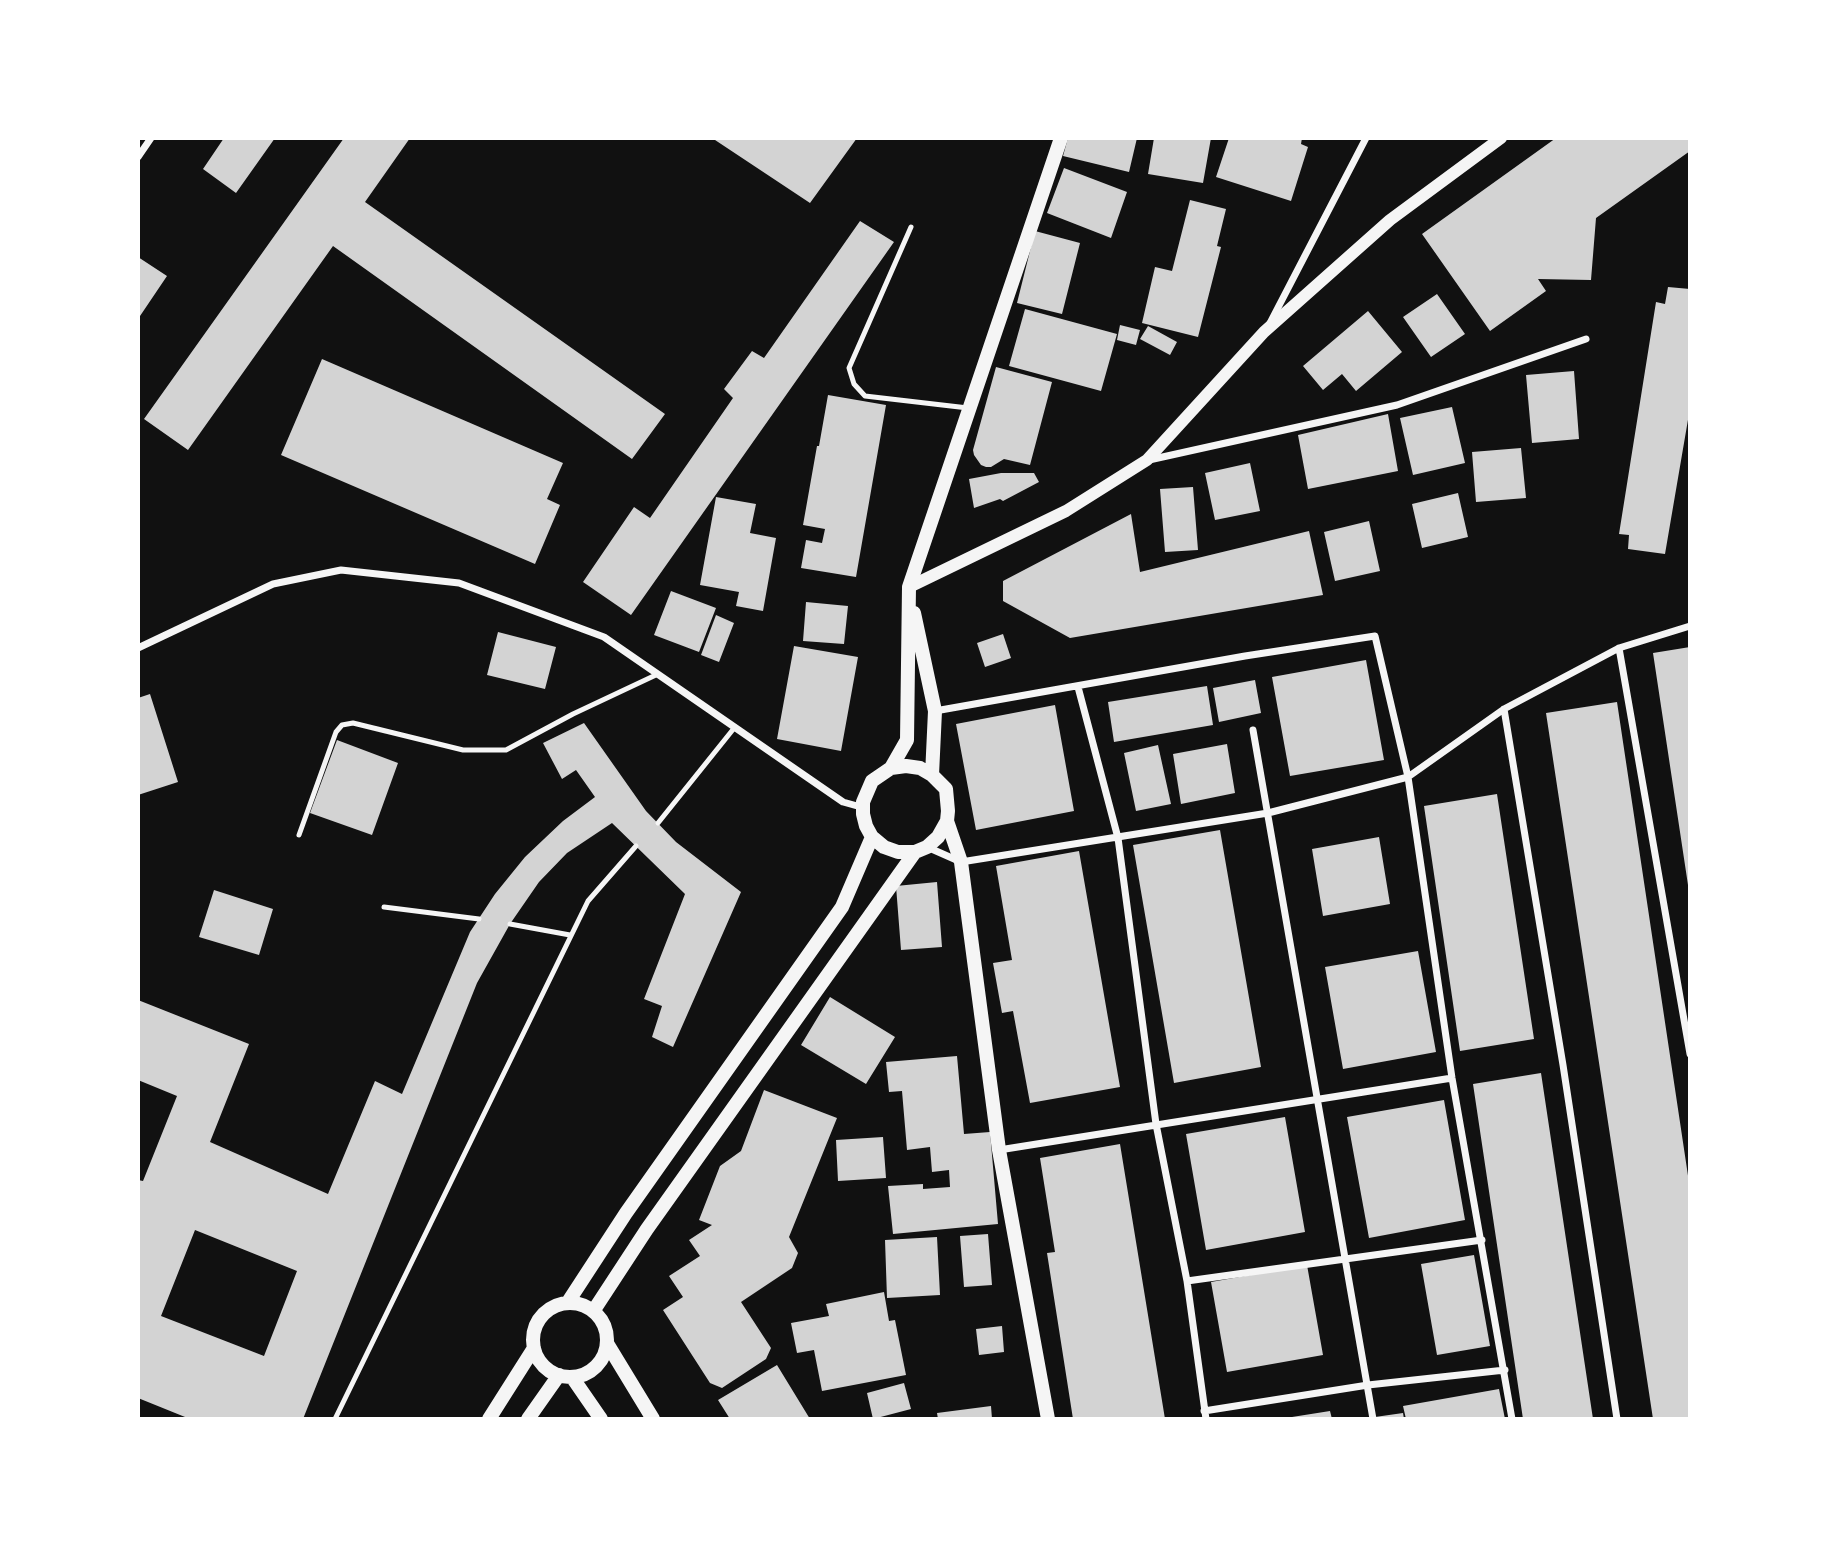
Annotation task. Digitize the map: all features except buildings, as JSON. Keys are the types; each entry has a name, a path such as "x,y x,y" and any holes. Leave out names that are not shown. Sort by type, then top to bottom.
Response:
{"main road":[{"path":"921,849 898,852 884,847 872,838 863,814 863,802 873,781 891,768 907,740 909,587 1061,138"},
{"path":"909,587 936,711 932,775"},
{"path":"594,1310 648,1228 921,849 938,837 947,821 946,789 932,775 920,768 891,768"},
{"path":"947,821 961,862 999,1150 1048,1419"},
{"path":"568,1302 626,1213 842,907 872,838"},
{"path":"608,1345 595,1368 584,1375 565,1376 548,1370 538,1360 533,1335 537,1322 545,1312 556,1305 568,1302 582,1304 594,1310 607,1332 608,1345 653,1419"},
{"path":"489,1419 534,1348"},
{"path":"528,1419 565,1376"},
{"path":"565,1376 601,1419"}],"street":[{"path":"138,157 151,138"},
{"path":"1264,332 1366,138"},
{"path":"909,587 1066,511 1147,460 1264,332 1390,220 1501,138"},
{"path":"1147,460 1397,405 1586,340"},
{"path":"138,648 273,583 341,570 459,583 604,637 843,802 861,807 863,814"},
{"path":"921,849 961,862 1268,813 1408,777 1504,709 1619,648 1690,626"},
{"path":"936,711 1245,656 1375,636 1408,777 1452,1078 1513,1419"},
{"path":"1619,648 1690,1054"},
{"path":"1078,687 1118,838 1156,1124 1187,1281 1205,1415 1368,1385 1505,1370"},
{"path":"1504,709 1563,1065 1617,1419"},
{"path":"1253,730 1373,1419"},
{"path":"999,1150 1452,1078"},
{"path":"1187,1281 1482,1240"}],"lane":[{"path":"911,227 849,368 854,384 865,396 971,408"},
{"path":"299,835 336,732 342,725 352,723 463,750 506,750 573,714 658,674"},
{"path":"658,823 735,727"},
{"path":"335,1419 570,935 588,901 636,846"},
{"path":"384,907 479,919"},
{"path":"510,924 570,935"}]}
